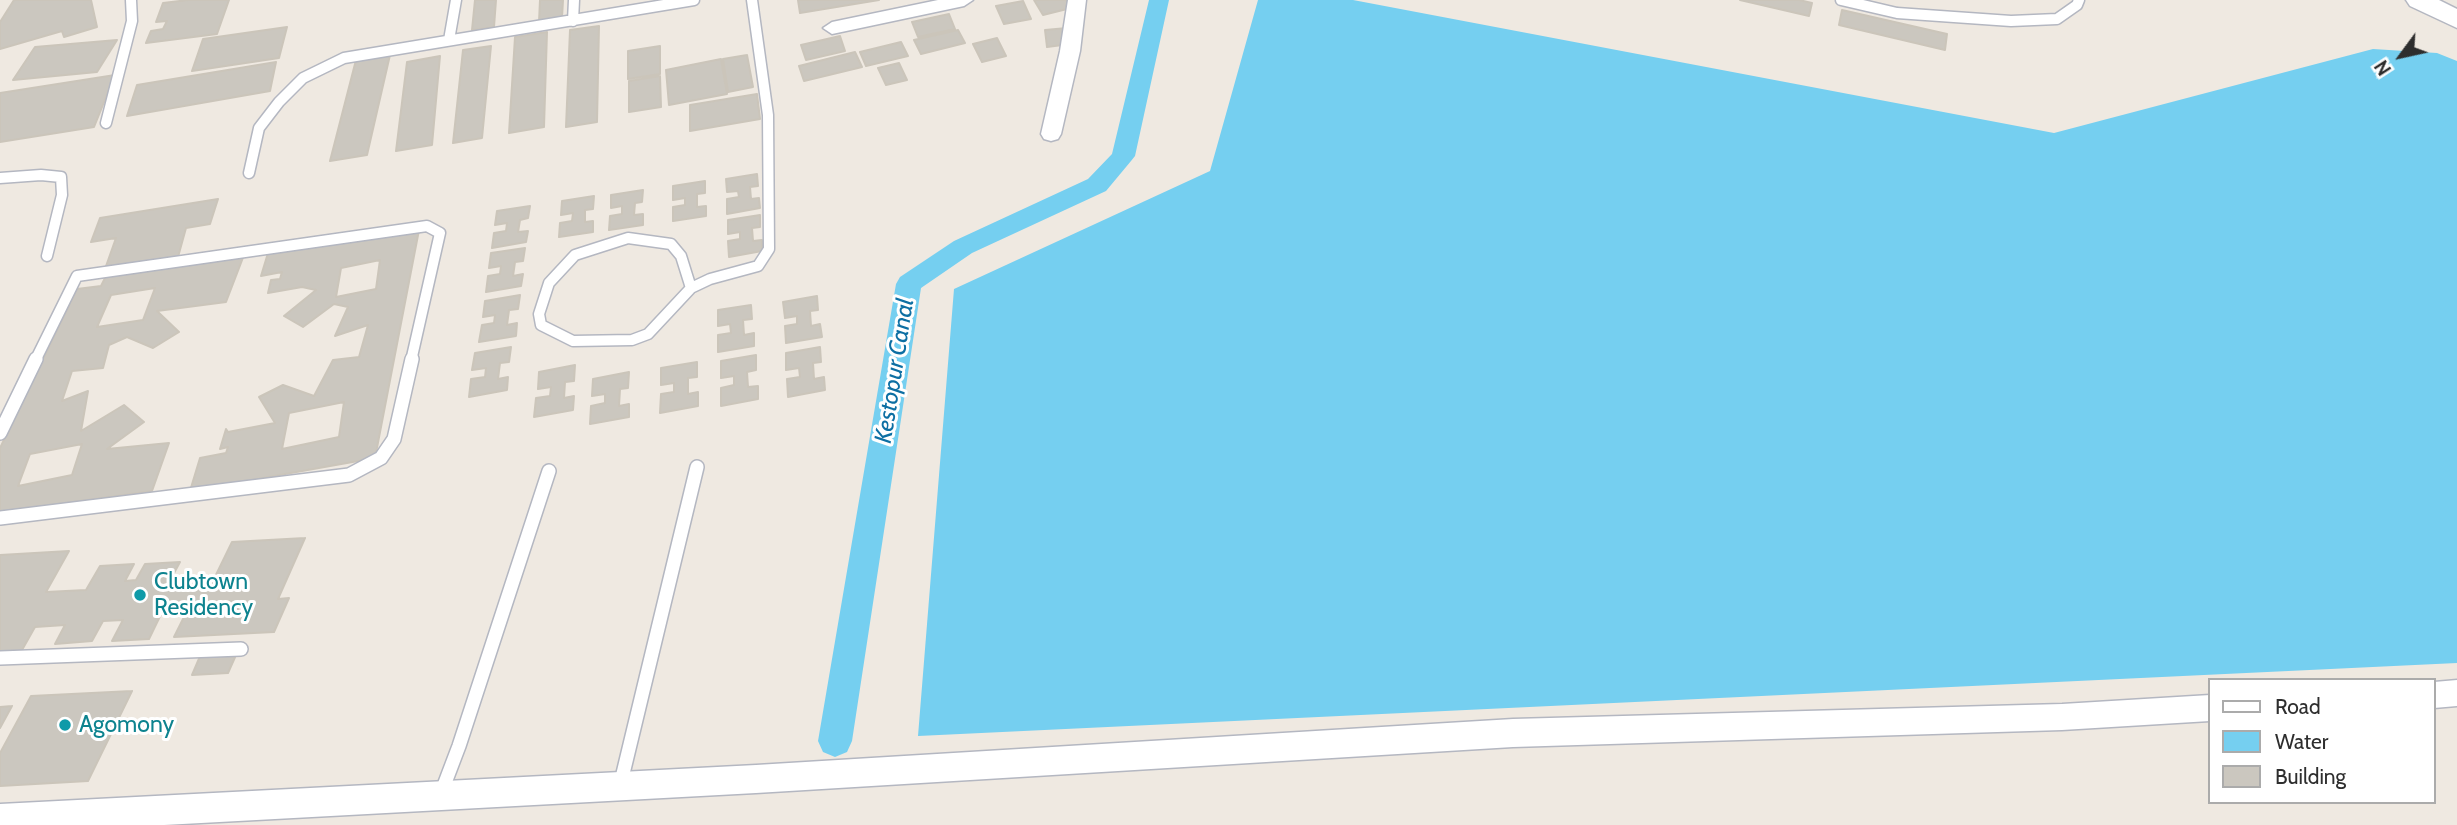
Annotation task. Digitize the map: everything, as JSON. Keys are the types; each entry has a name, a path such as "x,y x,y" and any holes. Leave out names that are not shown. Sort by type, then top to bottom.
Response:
{"street":[{"path":"832,28 964,0"},
{"path":"1051,134 1070,51 1077,0"},
{"path":"2419,0 2457,20"},
{"path":"2436,695 2457,693"},
{"path":"0,819 214,817 444,786 623,776 1513,733 2062,717 2208,708"}],"lane":[{"path":"106,123 132,21 131,0"},
{"path":"449,40 456,0"},
{"path":"573,21 574,0"},
{"path":"248,173 259,128 279,102 303,78 344,58 694,0"},
{"path":"691,288 681,256 671,244 628,238 575,255 549,283 539,314 541,325 573,341 632,340 648,334 691,288 710,278 758,266 769,249 768,115 751,0"},
{"path":"1841,0 1897,13 2011,21 2057,19 2077,5 2079,0"},
{"path":"0,178 41,175 61,177 62,195 47,256"},
{"path":"0,518 349,474 381,458 394,439 440,233 427,226 77,276 1,430"},
{"path":"623,776 697,467"},
{"path":"444,786 549,471"},
{"path":"0,658 241,649"}],"water":[{"path":"1258,0 1353,0 2054,133 2373,49 2437,53 2457,61 2457,663 918,736 954,289 1210,171"}],"building":[{"path":"14,0 91,0 97,27 64,37 62,31 0,49 0,22"},
{"path":"229,0 217,34 146,43 151,31 163,29 167,21 156,22 163,3"},
{"path":"475,0 496,0 494,27 472,30"},
{"path":"540,0 563,0 562,18 539,22"},
{"path":"798,0 879,0 800,13"},
{"path":"1034,0 1066,0 1071,8 1043,15"},
{"path":"1740,0 1799,0 1812,3 1809,16"},
{"path":"1023,1 1031,19 1004,24 996,6"},
{"path":"1842,10 1947,34 1945,50 1839,25"},
{"path":"949,14 955,29 918,37 912,22"},
{"path":"599,26 597,122 566,127 570,30"},
{"path":"287,27 279,58 192,71 203,39"},
{"path":"1067,28 1070,44 1047,47 1045,30"},
{"path":"958,30 965,43 921,54 914,40"},
{"path":"547,32 544,127 509,133 515,37"},
{"path":"840,36 845,51 806,60 801,45"},
{"path":"997,38 1006,56 982,62 973,44"},
{"path":"117,40 97,72 13,80 35,47"},
{"path":"901,42 908,56 866,66 860,52"},
{"path":"491,46 482,138 453,143 463,50"},
{"path":"660,46 660,74 628,79 628,51"},
{"path":"855,52 862,67 804,81 799,66"},
{"path":"390,55 367,155 330,161 356,60"},
{"path":"747,55 753,87 728,92 723,59"},
{"path":"440,56 432,145 396,151 407,62"},
{"path":"721,59 727,94 669,105 666,70"},
{"path":"276,62 270,91 127,116 137,85"},
{"path":"899,63 907,80 886,85 878,68"},
{"path":"115,75 94,127 0,142 0,93"},
{"path":"660,76 661,107 629,112 629,81"},
{"path":"757,94 760,119 690,131 690,105"},
{"path":"757,174 758,186 750,187 751,199 759,198 760,208 727,214 727,199 739,197 738,191 727,192 726,179"},
{"path":"705,181 705,193 697,194 697,207 706,206 706,216 673,221 673,207 685,205 685,198 673,200 673,186"},
{"path":"643,190 642,202 635,203 634,215 643,214 643,225 609,230 610,216 622,214 622,206 611,208 611,195"},
{"path":"594,196 593,209 585,210 585,222 593,221 593,232 559,237 560,223 572,221 573,213 561,215 562,201"},
{"path":"218,199 210,224 186,228 178,257 105,269 116,238 91,242 100,218"},
{"path":"530,206 528,218 520,220 518,232 528,231 526,242 492,248 494,233 506,231 507,223 495,225 497,211"},
{"path":"760,215 760,227 752,228 753,241 762,240 762,251 729,257 728,241 740,239 740,232 728,234 728,220"},
{"path":"419,230 375,458 190,491 200,458 226,453 228,447 220,449 226,429 228,432 275,423 259,397 283,385 314,396 333,360 359,357 368,325 335,336 348,307 334,304 303,327 284,316 316,290 302,287 268,293 271,280 280,279 282,272 261,276 268,253","holes":["380,260 376,289 336,297 341,268","344,402 339,437 282,449 289,413"]},
{"path":"525,248 523,261 515,262 513,276 523,274 521,286 486,292 488,276 500,274 501,266 489,268 491,253"},
{"path":"244,255 226,302 157,311 179,332 153,348 127,337 109,345 103,368 72,371 62,401 88,391 81,431 124,405 144,422 107,449 169,443 152,491 0,512 0,448 77,289 101,286 106,276","holes":["155,288 143,320 97,327 111,295","82,444 72,475 18,486 30,454"]},
{"path":"520,295 518,309 509,310 507,325 517,323 516,336 479,342 482,325 494,323 495,315 483,317 485,301"},
{"path":"817,296 818,310 810,311 811,326 820,324 822,337 786,343 785,326 797,324 797,316 785,318 783,302"},
{"path":"751,305 752,319 743,320 744,335 754,333 754,346 718,352 718,335 731,333 730,324 718,326 718,310"},
{"path":"511,347 509,362 500,363 498,379 508,377 507,390 469,397 471,379 485,377 486,368 472,370 475,353"},
{"path":"820,347 821,362 813,363 814,379 824,377 825,390 788,397 787,379 800,377 799,368 786,370 786,353"},
{"path":"756,355 756,370 747,372 748,387 758,386 758,399 721,406 721,388 734,385 734,376 721,378 721,361"},
{"path":"697,362 697,377 688,378 688,394 698,392 698,406 660,413 661,394 674,392 674,383 661,385 661,368"},
{"path":"575,365 574,381 565,382 564,398 574,396 573,410 534,417 536,398 550,396 551,387 538,389 539,372"},
{"path":"629,372 628,388 620,389 619,406 629,404 629,417 590,424 591,406 605,403 605,394 592,396 593,379"},
{"name":"Clubtown Residency","path":"305,538 278,599 289,598 274,632 174,637 190,605 165,606 149,639 112,641 123,620 103,621 92,641 55,644 65,625 35,627 22,650 0,652 0,555 69,551 46,592 86,590 100,566 134,564 125,581 136,580 145,564 180,562 167,586 212,583 232,542"},
{"path":"240,646 228,673 192,675 204,647"},
{"name":"Agomony","path":"132,691 88,781 0,786 0,753 31,696"},
{"path":"12,706 0,728 0,707"}],"waterway":[{"name":"Kestopur Canal","path":"835,741 909,284 963,247 1097,185 1123,156 1159,0"}],"place":[{"name":"Clubtown Residency","path":"140,595"},
{"name":"Agomony","path":"65,725"}]}
